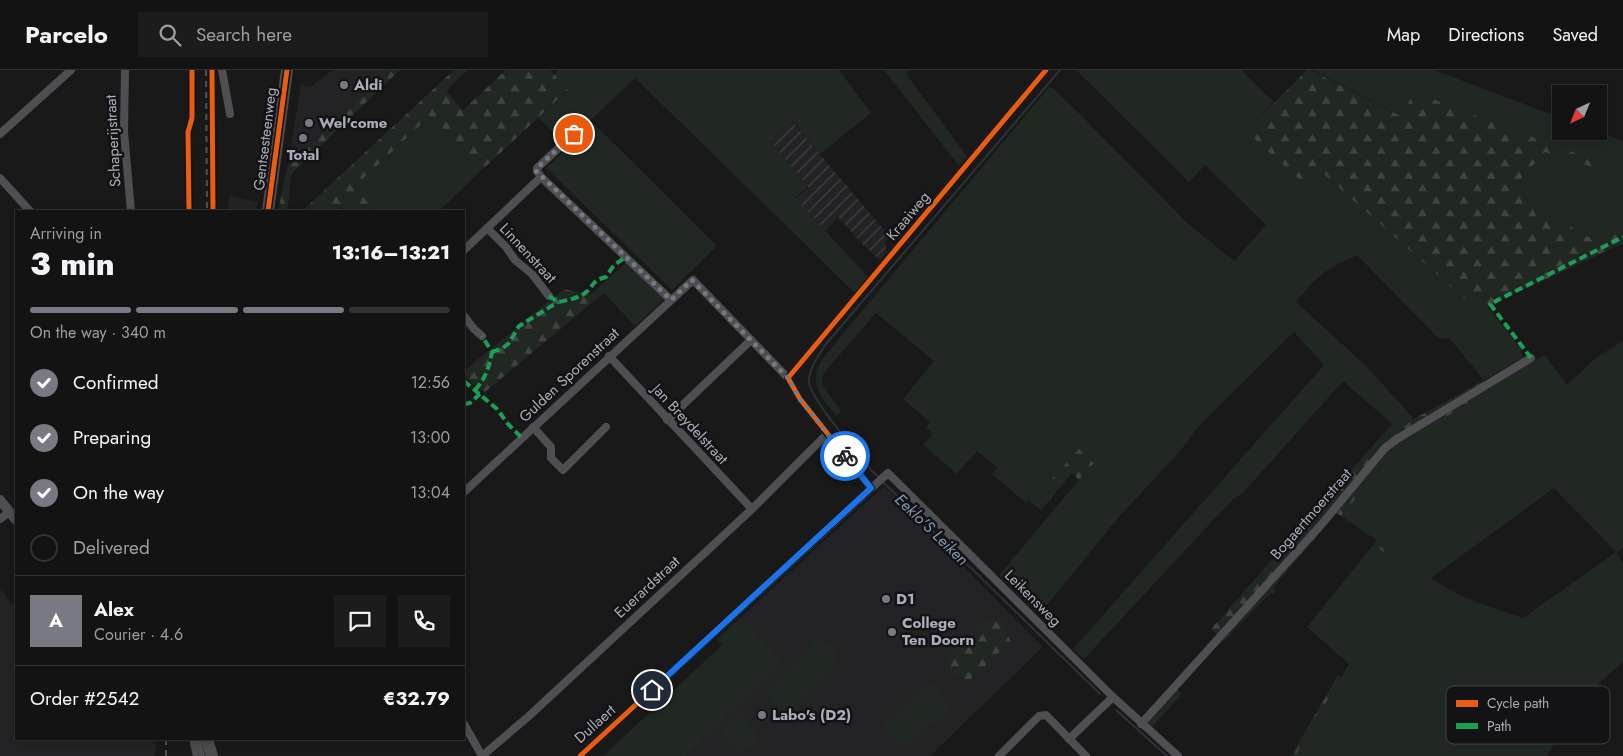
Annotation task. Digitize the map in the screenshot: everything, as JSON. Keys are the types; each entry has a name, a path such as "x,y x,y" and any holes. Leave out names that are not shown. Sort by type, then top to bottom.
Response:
{"main road":[{"name":"Gentsesteenweg","path":"268,210 287,70"},
{"name":"Gentsesteenweg","path":"273,210 292,70"},
{"path":"195,740 199,756"},
{"path":"207,740 212,756"}],"street":[{"path":"0,134 69,70"},
{"name":"Schaperijstraat","path":"125,70 124,132 131,210"},
{"path":"222,70 230,114"},
{"name":"Kraaiweg","path":"788,378 1046,70"},
{"path":"574,134 536,171 671,300"},
{"path":"465,249 541,177"},
{"path":"0,178 29,210"},
{"name":"Linnenstraat","path":"487,228 506,247 515,260 532,274 549,296"},
{"name":"Gulden Sporenstraat","path":"465,491 692,280 750,340"},
{"path":"465,317 482,336"},
{"path":"667,420 750,340 788,378 800,399 871,488"},
{"name":"Jan Breydelstraat","path":"609,356 752,509"},
{"name":"Bogaertmoerstraat","path":"1141,724 1315,532 1385,448 1531,358"},
{"path":"533,427 551,448 551,458 563,470 606,427"},
{"name":"Euerardstraat","path":"482,756 536,709 752,509 827,434"},
{"name":"Leikensweg","path":"871,488 888,473 1113,697 1178,756"},
{"name":"Dullaert","path":"580,756 871,488"},
{"path":"0,500 13,516 0,519"},
{"path":"1069,739 1113,697"},
{"path":"999,756 1039,716 1046,715 1086,756"},
{"path":"465,726 482,756"}],"shaded area":[{"path":"333,70 389,70 287,168 301,84 310,87"},
{"path":"792,121 890,237 885,241 887,252 880,260 865,247 838,217 825,231 796,199 809,188 768,139"},
{"path":"229,196 258,202 256,210 228,210"},
{"name":"College Ten Doorn","path":"884,486 1043,647 930,756 687,756 784,661 741,617"},
{"path":"0,589 15,607 15,740 156,740 155,756 0,756"}],"green space":[{"path":"389,70 400,70 292,173 287,210 278,210 287,168"},
{"path":"454,70 467,70 446,91 463,110 506,70 550,70 568,90 483,169 430,116 354,187 375,210 346,210 341,207 337,210 303,210"},
{"path":"559,70 839,70 871,113 820,154 793,121 768,139 808,187 795,198 868,277 855,293 635,78 565,145 539,118 568,90 554,75"},
{"path":"884,70 909,70 906,74 967,156 959,166"},
{"path":"1076,70 1241,70 1274,102 1246,131 1316,166 1477,310 1487,306 1521,349 1523,358 1484,380 1449,338 1439,339 1357,255 1337,264 1310,285 1296,302 1367,367 1414,419 1399,430 1343,381 1244,492 1233,499 1084,659 1073,649 1324,365 1294,332 1198,427 1180,451 1118,518 1039,615 999,575 1094,462 1079,450 1031,502 1029,500 1026,503 992,474 997,467 977,451 957,474 923,445 932,434 926,427 930,422 903,399 934,361 876,313 823,374 822,384 841,411 837,416 821,396 816,383 818,368 822,359 1050,86 1186,222 1234,261 1266,225 1205,165 1189,182"},
{"path":"1307,70 1401,116 1414,92 1622,171 1620,176 1545,152 1523,176 1515,193 1588,237 1623,221 1623,243 1477,310 1316,167 1301,181 1246,131"},
{"path":"1312,70 1434,70 1552,115 1552,140 1608,140 1608,135 1623,141 1623,221 1588,237 1515,194 1523,176 1545,152 1620,176 1414,92 1402,116"},
{"path":"430,116 483,169 440,210 375,210 354,187"},
{"path":"593,123 717,246 672,290 546,168"},
{"path":"627,262 665,298 635,326 604,293 594,301 590,295"},
{"path":"564,289 590,295 594,301 485,392 472,384 467,378 465,370"},
{"path":"1623,341 1623,548 1617,552 1623,563 1623,662 1597,686 1446,686 1446,744 1554,744 1547,756 1295,756 1349,664 1307,627 1373,545 1403,565 1406,560 1341,516 1396,450 1415,434 1488,387 1545,355 1567,385 1597,357","holes":["1554,488 1616,552 1523,618 1464,597 1431,578"]},
{"path":"1484,380 1490,392 1415,434 1396,450 1341,516 1336,513 1273,588 1276,591 1273,595 1270,593 1224,641 1211,629 1392,424 1399,430 1414,419"},
{"path":"1079,449 1094,463 1079,480 1072,473 1041,510 1031,502"},
{"path":"1377,540 1406,560 1404,565 1373,545"},
{"path":"741,617 784,661 687,756 603,756 722,645 717,639"},
{"path":"992,617 997,620 1011,641 970,680 965,682 946,667 948,659 952,652"},
{"path":"813,642 827,643 835,649 837,662 833,670 785,715 765,693 813,647"},
{"path":"1338,675 1341,677 1295,756 1291,756"},
{"path":"930,682 952,706 906,748 883,725"},
{"path":"1176,689 1182,694 1152,727 1146,722"},
{"path":"738,712 760,736 757,741 744,751 738,751 731,746 723,734 724,726"}],"waterway":[{"name":"Eeklo'S Leiken","path":"880,478 872,471 817,401 809,382 813,366 826,344 1060,70"},
{"name":"Eeklo'S Leiken","path":"883,482 1100,694"},
{"name":"Eeklo'S Leiken","path":"1116,710 1167,756"}],"railway":[{"path":"206,70 207,210"},
{"path":"166,740 166,756"}],"marked path":[{"path":"1531,358 1490,304 1623,237"},
{"path":"549,296 558,302 582,295 595,282 606,277 614,265 626,257"},
{"path":"492,352 503,348 509,343 519,326 558,302"},
{"path":"475,390 482,381 490,363 492,352 482,336"},
{"path":"465,382 497,409 522,438"},
{"path":"465,404 470,403 480,394"}],"cycle path":[{"path":"189,210 188,132 192,118 192,70"},
{"path":"212,70 213,210"},
{"path":"268,210 287,70"},
{"path":"580,756 871,488 800,399 788,378 1046,70"}],"way so far":[{"path":"574,134 537,168 536,171 541,177 671,300 692,280 788,378 800,399 845,456"}],"place":[{"name":"Aldi","path":"344,85"},
{"name":"Wel'come","path":"309,123"},
{"name":"Total","path":"303,138"},
{"name":"D1","path":"886,599"},
{"name":"College Ten Doorn","path":"892,632"},
{"name":"Labo's (D2)","path":"762,715"}],"route":[{"path":"652,690 871,488 845,456"}]}
